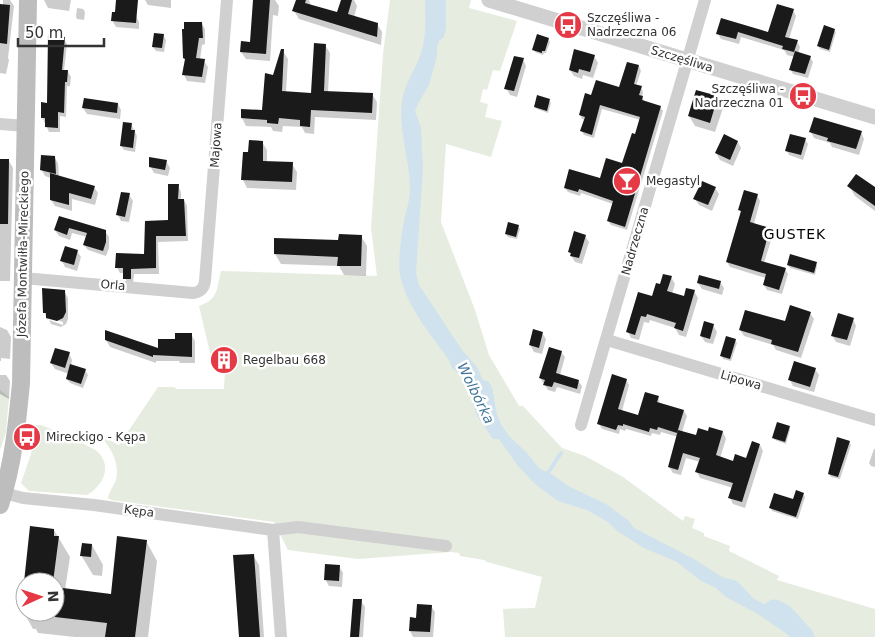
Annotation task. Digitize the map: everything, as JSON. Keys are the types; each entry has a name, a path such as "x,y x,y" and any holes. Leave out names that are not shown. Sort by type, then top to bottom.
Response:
{"main road":[{"name":"Józefa Montwiłła-Mireckiego","path":"2,499 11,464 18,423 21,384 28,0"}],"street":[{"name":"Majowa","path":"202,289 206,281 227,0"},
{"name":"Szczęśliwa","path":"489,0 875,117"},
{"name":"Nadrzeczna","path":"582,425 705,0"},
{"path":"0,124 26,126"},
{"name":"Orla","path":"23,278 193,293 202,289"},
{"name":"Lipowa","path":"607,340 875,420"},
{"name":"Kępa","path":"2,499 24,498 94,505 273,530 298,527 446,546"},
{"path":"273,530 282,637"}],"shaded area":[{"path":"390,0 471,0 469,8 517,21 500,71 493,70 487,90 483,89 480,102 488,104 485,117 502,121 491,157 446,144 441,222 475,310 489,355 519,406 523,406 562,448 585,456 623,477 683,521 685,516 695,519 692,528 704,533 704,536 730,546 729,551 779,576 777,580 875,609 875,637 505,637 503,609 535,608 542,577 451,552 358,559 288,550 274,522 111,500 108,498 116,480 117,468 111,451 101,436 119,445 158,387 224,389 225,369 227,369 212,361 199,306 210,300 216,293 221,271 377,276 371,228 383,54"},
{"path":"0,390 9,397 6,432 0,450"},
{"path":"35,425 41,425 53,430 98,452 105,464 105,470 104,476 97,487 87,495 29,491 21,483 31,454"}],"water":[{"path":"425,0 446,0 446,28 444,37 439,41 437,47 437,56 429,85 415,111 421,128 423,168 416,273 419,285 462,350 477,367 483,380 488,381 492,387 497,415 502,426 539,468 568,486 606,504 629,521 634,528 694,559 722,577 737,581 754,599 776,610 788,611 798,621 791,637 758,614 701,581 677,562 644,548 617,531 608,522 587,510 558,501 535,484 518,466 499,439 493,439 476,414 469,389 460,374 452,368 449,360 409,301 404,290 399,267 401,238 410,189 401,113 403,95 423,46"}],"building":[{"path":"116,0 138,0 136,23 111,21 112,12 115,12"},
{"path":"253,0 270,0 266,54 240,52 241,41 250,42"},
{"path":"296,0 306,0 305,3 337,12 341,0 352,0 348,14 378,23 377,37 292,11"},
{"path":"0,4 10,5 7,44 0,43"},
{"path":"777,4 794,9 785,37 798,40 794,52 782,49 783,46 738,32 736,39 716,34 721,18 768,32"},
{"path":"184,22 202,22 203,38 199,38 196,58 205,59 202,77 182,75 185,59 183,58 182,29 184,29"},
{"path":"824,25 835,29 829,50 817,46"},
{"path":"154,33 164,34 162,48 152,47"},
{"path":"537,34 549,38 545,51 542,51 542,53 532,50"},
{"path":"48,35 65,37 62,70 68,70 67,82 65,82 64,113 58,112 58,128 45,127 45,118 41,118 41,102 47,103"},
{"path":"314,43 326,44 324,91 373,93 372,113 311,110 310,127 300,126 300,120 279,118 278,124 267,123 267,120 241,118 241,109 262,110 265,73 273,75 281,49 284,49 282,91 311,93"},
{"path":"574,49 595,55 590,72 579,69 578,73 569,70"},
{"path":"795,51 811,56 805,74 789,70"},
{"path":"514,56 524,58 514,91 504,89"},
{"path":"627,62 639,65 634,84 642,86 639,95 643,96 642,100 661,106 625,227 607,221 613,201 579,189 578,192 564,188 569,169 600,178 606,158 622,163 632,133 635,134 640,117 600,105 592,135 580,131 585,117 579,115 585,93 591,95 596,80 619,87"},
{"path":"696,90 718,96 710,123 688,116"},
{"path":"537,95 550,99 547,111 534,107"},
{"path":"84,98 118,103 117,113 82,108"},
{"path":"814,117 862,131 856,149 827,141 828,138 809,132"},
{"path":"123,122 132,123 131,130 135,130 133,148 120,146"},
{"path":"724,134 738,141 730,160 715,153"},
{"path":"790,134 806,138 801,155 785,151"},
{"path":"249,140 263,141 263,161 293,162 292,182 241,180 243,152 248,152"},
{"path":"41,155 55,156 56,174 40,170"},
{"path":"149,157 167,160 165,170 149,167"},
{"path":"0,159 9,159 8,224 0,224"},
{"path":"50,173 95,186 91,199 69,193 69,205 50,200"},
{"path":"856,174 875,187 875,206 847,186"},
{"path":"702,181 716,187 708,205 693,199"},
{"path":"168,184 179,184 178,199 184,199 186,236 156,236 156,268 131,269 131,279 123,279 123,268 115,268 116,253 144,254 145,221 168,220"},
{"path":"744,190 758,194 750,222 770,228 761,261 786,268 779,290 763,285 766,274 726,262 741,211 738,210"},
{"path":"121,192 130,193 125,217 116,215"},
{"path":"59,216 106,230 106,242 103,251 83,245 87,233 69,228 67,235 54,230"},
{"path":"508,222 519,225 516,237 505,234"},
{"path":"574,231 586,235 579,258 570,256 571,253 568,252"},
{"path":"339,234 362,235 361,266 337,266 338,257 274,254 274,238 338,240"},
{"path":"65,246 78,250 74,265 60,261"},
{"path":"790,254 817,262 814,273 787,265"},
{"path":"663,274 672,276 667,291 684,296 686,288 695,290 683,331 674,328 676,323 647,314 646,317 641,316 635,335 626,332 638,292 652,296 656,283 660,284"},
{"path":"699,275 721,281 719,289 697,283"},
{"path":"42,288 65,290 66,312 63,318 57,321 46,318 46,313 43,313"},
{"path":"790,305 811,312 798,352 771,344 772,340 739,330 745,310 785,321"},
{"path":"838,313 854,318 847,340 831,336"},
{"path":"704,321 714,324 710,339 700,336"},
{"path":"533,329 543,332 539,348 529,345"},
{"path":"105,330 158,348 158,339 175,339 175,333 192,333 192,357 153,355 153,357 105,340"},
{"path":"726,336 736,339 730,359 720,356"},
{"path":"549,347 562,351 556,373 579,380 577,389 554,382 552,387 543,385 545,380 539,378"},
{"path":"55,348 70,352 65,368 50,363"},
{"name":"Regelbau 668","path":"221,351 233,357 227,369 215,363"},
{"path":"794,361 816,368 810,387 788,380"},
{"path":"70,364 86,369 81,384 66,379"},
{"path":"612,374 627,379 618,409 638,415 645,392 659,396 657,402 684,410 677,433 658,427 657,430 650,428 649,432 623,424 623,426 618,425 616,430 597,424"},
{"path":"777,422 790,426 785,442 772,438"},
{"path":"709,427 723,431 716,455 733,461 735,454 746,458 752,441 760,444 742,502 728,498 733,483 695,472 700,458 683,453 678,470 668,467 678,430 696,435 698,428 708,431"},
{"path":"837,437 850,441 838,477 828,474"},
{"path":"796,490 804,493 796,517 769,508 774,493 793,499"},
{"path":"30,526 54,529 54,536 59,536 54,572 25,572"},
{"path":"117,536 147,540 135,637 105,637 107,623 65,618 65,588 111,594"},
{"path":"82,543 92,544 91,557 80,556"},
{"path":"254,554 260,637 239,637 233,555"},
{"path":"325,564 340,565 339,581 324,580"},
{"path":"353,599 362,599 359,637 350,637"},
{"path":"417,604 432,605 430,632 409,631 410,617 416,618"}],"waterway":[{"path":"546,476 561,453"},
{"name":"Wolbórka","path":"774,610 784,615 804,637"}],"place":[{"name":"Szczęśliwa - Nadrzeczna 06","path":"568,25"},
{"name":"Szczęśliwa - Nadrzeczna 01","path":"803,96"},
{"name":"Megastyl","path":"627,181"},
{"name":"Regelbau 668","path":"224,360"},
{"name":"Mireckigo - Kępa","path":"27,437"}],"district":[{"name":"GUSTEK","path":"795,234"}]}
